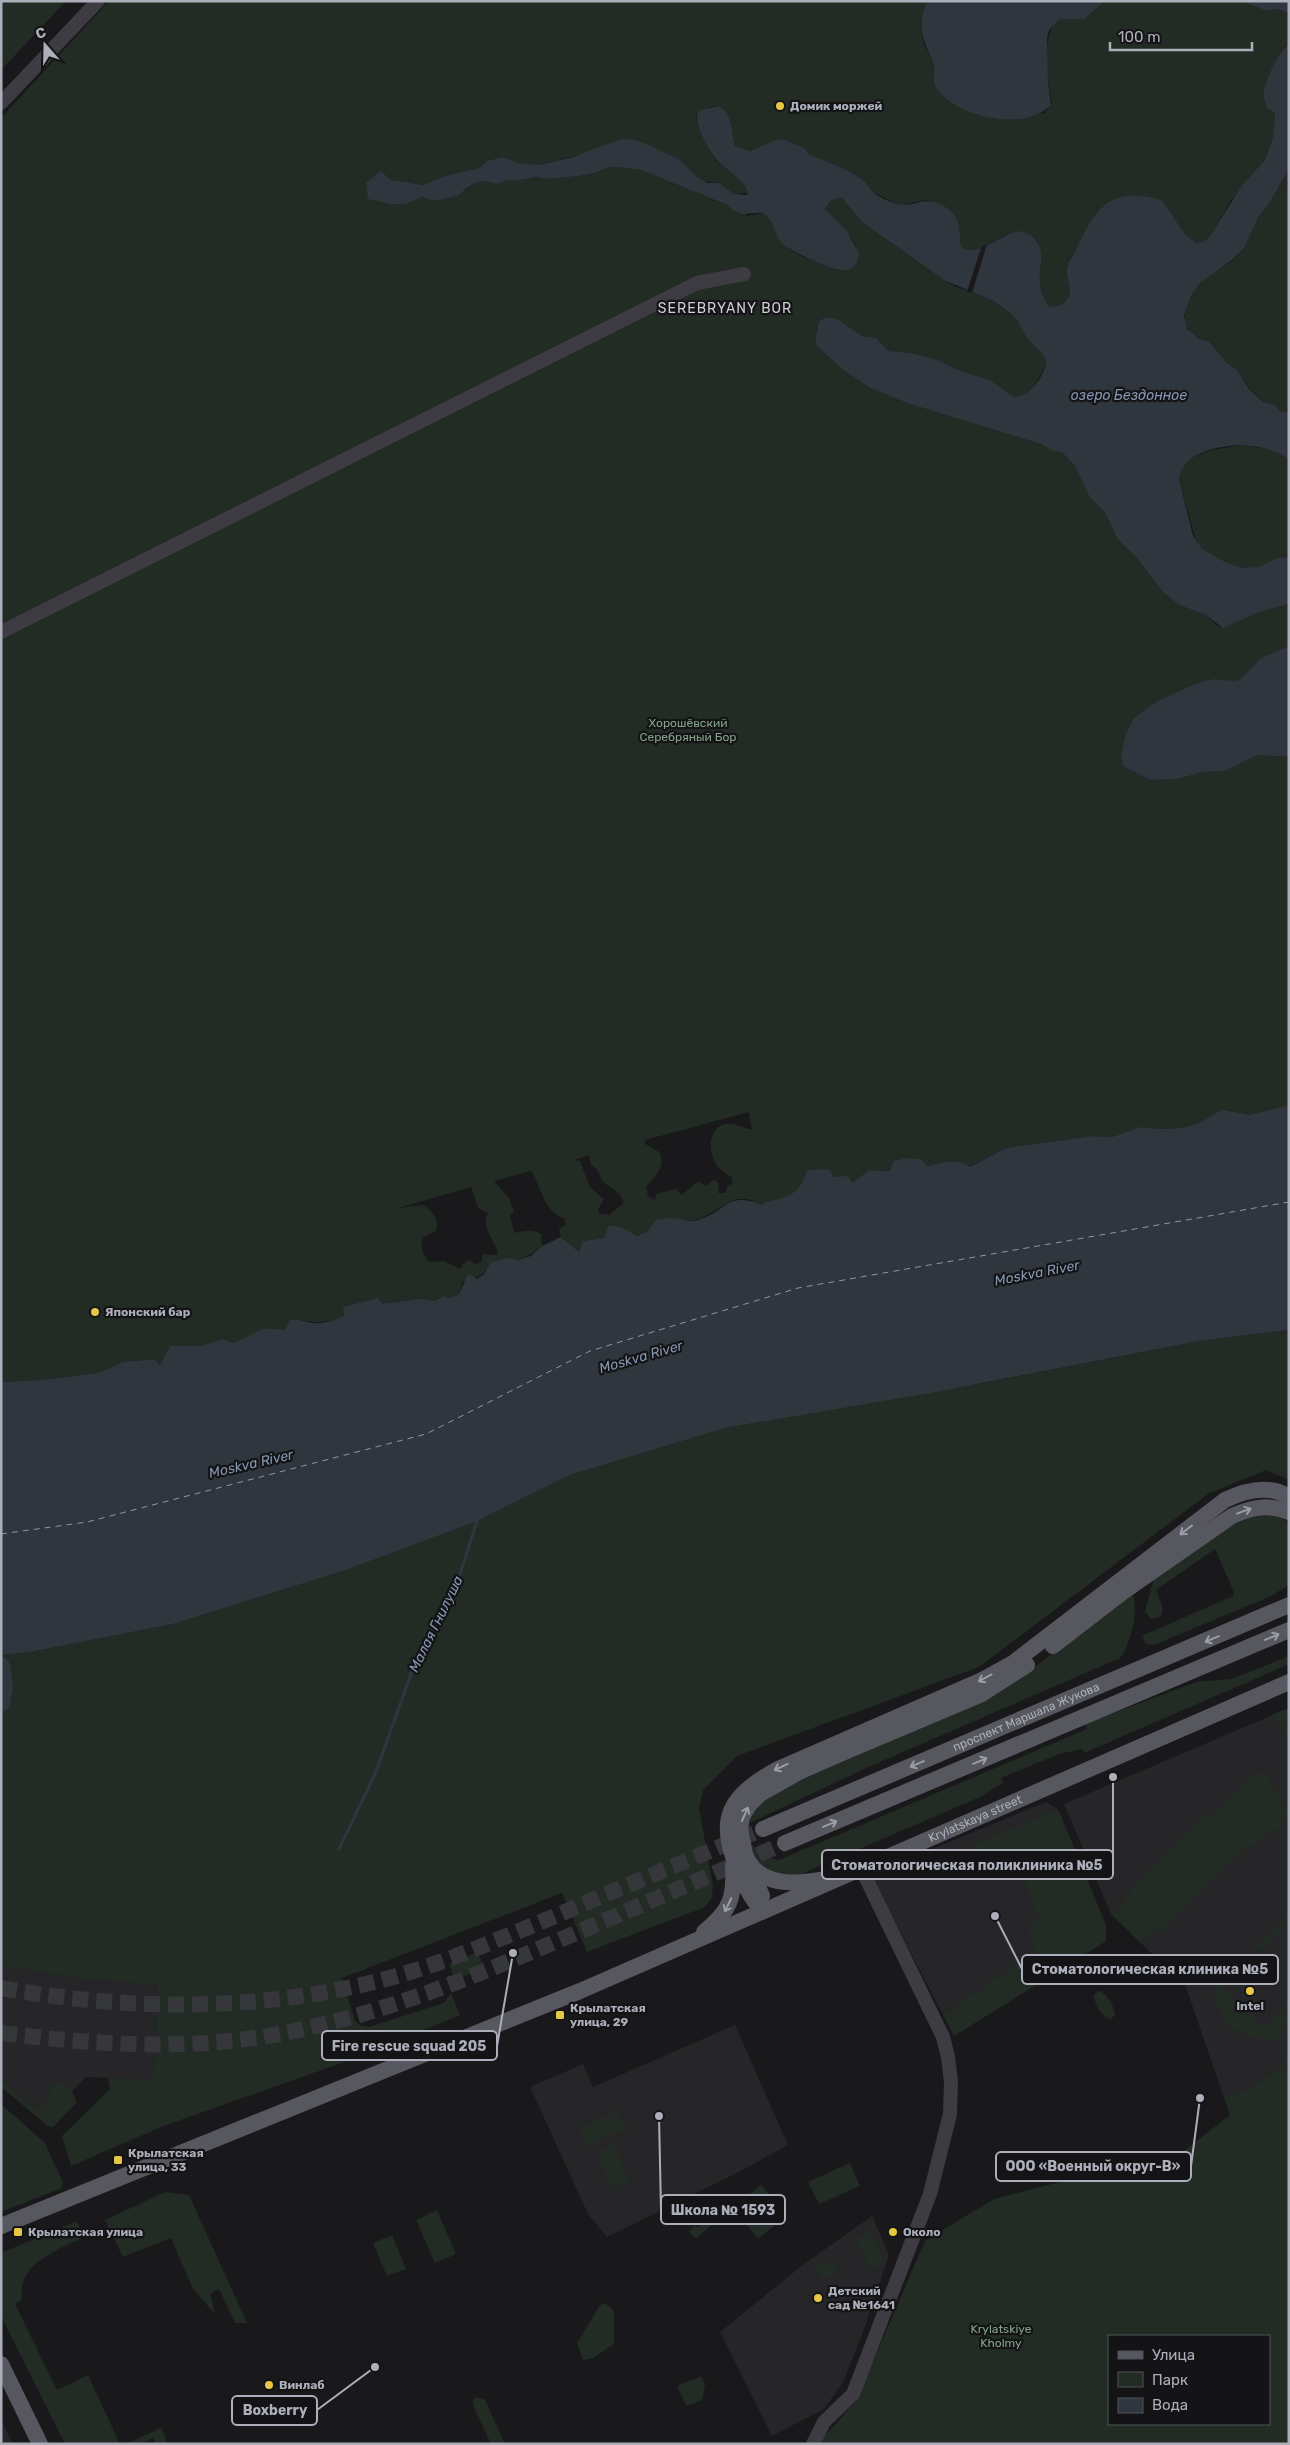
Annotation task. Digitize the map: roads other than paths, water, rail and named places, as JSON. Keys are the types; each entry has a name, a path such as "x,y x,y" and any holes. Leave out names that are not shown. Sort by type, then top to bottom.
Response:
{"main road":[{"path":"842,1876 794,1884 780,1882 759,1872 739,1856 727,1839 728,1819 738,1798 760,1779 778,1768 982,1680 1012,1663 1225,1500 1241,1492 1256,1490 1270,1491 1289,1497"},
{"path":"684,1947 719,1920 727,1908 734,1886 739,1856 742,1817 748,1806 760,1794 799,1772 998,1685 1123,1592 1232,1516 1246,1509 1262,1506 1278,1508 1289,1512"},
{"path":"1247,1624 1289,1596"},
{"name":"проспект Маршала Жукова","path":"764,1829 1289,1606"},
{"name":"проспект Маршала Жукова","path":"785,1843 1289,1630"},
{"name":"Krylatskaya street","path":"1,2226 684,1947 842,1876 1272,1689 1289,1684"},
{"path":"739,1856 752,1898 763,1911"},
{"path":"1,2364 40,2444"}],"street":[{"path":"1,103 98,1"},
{"path":"1,632 697,283 744,274"},
{"path":"813,2444 824,2422 853,2394 925,2208 950,2114 951,2082 943,2037 861,1868"}],"water":[{"path":"928,1 1105,1 1084,19 1060,19 1049,30 1047,39 1048,82 1051,105 1040,113 1025,118 1009,119 992,118 960,108 937,89 934,82 933,63 925,44 921,23"},
{"path":"1242,1 1289,1 1289,13 1277,9 1266,11"},
{"name":"озеро Бездонное","path":"1289,44 1289,169 1270,202 1258,218 1244,248 1232,260 1200,283 1191,296 1184,315 1187,329 1198,338 1209,342 1226,362 1238,371 1249,389 1263,402 1274,404 1280,411 1289,412 1289,459 1257,447 1242,445 1220,447 1197,455 1188,461 1182,469 1179,479 1193,536 1202,549 1225,562 1241,568 1259,567 1277,558 1289,557 1289,604 1257,613 1223,628 1206,615 1179,605 1163,592 1136,557 1118,540 1104,511 1090,498 1075,466 1062,452 1053,451 1041,444 907,403 870,388 842,369 818,347 815,340 819,321 826,317 838,319 862,336 876,338 889,351 911,353 935,359 961,371 990,380 1014,397 1025,394 1034,386 1046,365 1042,354 1027,338 1015,318 1007,311 981,295 944,280 862,222 842,198 831,200 825,209 847,231 859,254 855,265 845,270 823,265 804,257 784,245 770,220 763,213 741,214 727,205 641,170 608,167 595,173 579,176 548,179 536,177 514,181 506,180 498,184 483,181 474,183 457,196 434,201 422,197 406,204 391,204 368,199 366,183 381,171 391,180 423,185 444,176 479,168 487,161 502,157 519,163 539,165 573,157 621,139 636,140 649,145 680,160 697,177 708,183 719,183 734,194 746,195 748,193 746,188 715,158 699,129 697,115 699,110 718,106 723,109 729,118 735,146 750,151 776,140 784,139 804,148 810,155 860,178 871,190 889,201 905,205 926,201 947,208 957,220 962,247 965,249 975,250 1010,234 1018,232 1027,233 1035,239 1039,246 1041,253 1040,286 1043,296 1049,306 1052,307 1062,304 1068,298 1070,290 1067,272 1068,265 1084,232 1099,210 1118,198 1130,196 1162,200 1185,234 1196,243 1204,242 1210,236 1241,187 1265,160 1273,137 1275,113 1267,108 1264,91 1276,60"},
{"path":"1289,646 1289,757 1257,755 1225,771 1202,772 1178,779 1151,780 1123,766 1121,756 1126,734 1133,719 1147,708 1163,698 1201,682 1214,679 1236,681 1241,679 1260,659"},
{"name":"Moskva River","path":"1289,1105 1289,1330 1199,1341 936,1392 725,1428 570,1475 475,1522 346,1570 173,1624 30,1652 1,1655 1,1382 42,1380 98,1373 123,1362 154,1359 160,1365 170,1346 201,1346 222,1339 234,1343 264,1328 285,1330 290,1320 313,1323 325,1322 344,1316 343,1307 378,1298 382,1304 419,1299 435,1301 443,1296 449,1298 459,1294 468,1274 477,1279 484,1274 491,1262 509,1258 517,1260 531,1256 542,1246 561,1237 579,1252 583,1241 604,1238 609,1225 623,1228 637,1236 648,1231 656,1220 672,1218 694,1221 708,1216 734,1201 741,1200 763,1205 765,1202 792,1194 801,1185 807,1170 829,1169 834,1177 848,1176 852,1183 869,1170 890,1171 894,1161 902,1159 923,1160 926,1166 954,1161 970,1167 1006,1148 1093,1136 1112,1137 1140,1127 1181,1128 1197,1124 1225,1110 1249,1115"}],"waterway":[{"name":"Малая Гнилуша","path":"339,1849 376,1772 412,1671 460,1574 478,1518"},
{"path":"1,1666 4,1686 1,1703"}],"tunnel":[{"path":"1,1988 94,2001 141,2004 235,2003 328,1992 397,1976 465,1953 763,1829"},
{"path":"1,2033 103,2043 205,2043 273,2035 349,2018 387,2007 460,1981 785,1843"}],"place":[{"name":"Домик моржей","path":"780,106"},
{"name":"Японский бар","path":"95,1312"},
{"name":"Стоматологическая поликлиника №5","path":"1113,1777"},
{"name":"Стоматологическая клиника №5","path":"995,1916"},
{"name":"Fire rescue squad 205","path":"513,1953"},
{"name":"Intel","path":"1250,1991"},
{"name":"Крылатская улица, 29","path":"560,2015"},
{"name":"ООО «Военный округ-В»","path":"1200,2098"},
{"name":"Школа № 1593","path":"659,2116"},
{"name":"Крылатская улица, 33","path":"118,2160"},
{"name":"Крылатская улица","path":"18,2232"},
{"name":"Около","path":"893,2232"},
{"name":"Детский сад №1641","path":"818,2298"},
{"name":"Boxberry","path":"375,2367"},
{"name":"Винлаб","path":"269,2385"}],"district":[{"name":"SEREBRYANY BOR","path":"725,308"}],"park label":[{"name":"Хорошёвский Серебряный Бор","path":"688,730"},
{"name":"Krylatskiye Kholmy","path":"1001,2336"}]}
